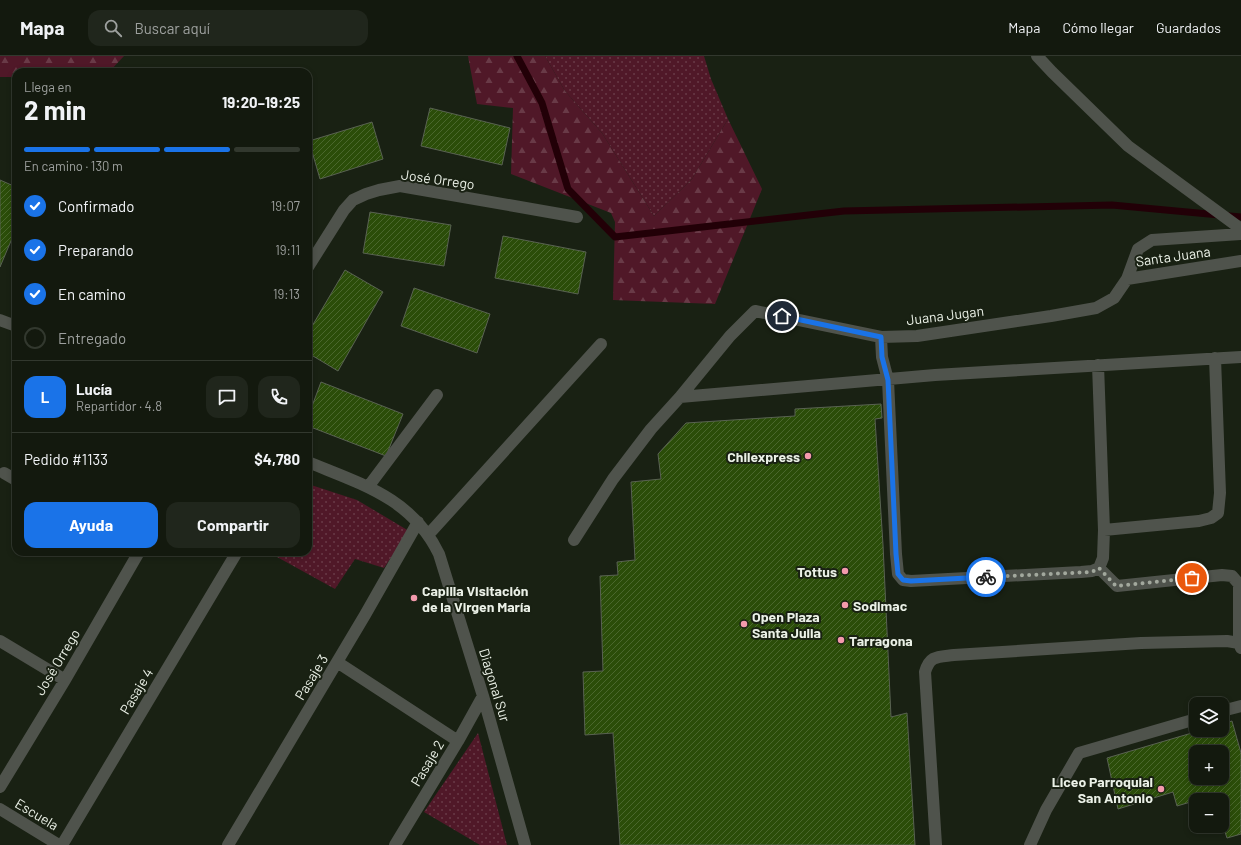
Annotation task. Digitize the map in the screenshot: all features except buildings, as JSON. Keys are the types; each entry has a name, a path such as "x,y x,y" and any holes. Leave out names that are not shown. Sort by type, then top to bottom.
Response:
{"street":[{"path":"1037,56 1128,146 1241,230"},
{"name":"José Orrego","path":"313,247 353,200 379,190 400,186 577,217"},
{"name":"Santa Juana","path":"1241,234 1152,240 1138,249 1127,278 1241,261"},
{"name":"Juana Jugan","path":"680,397 730,336 755,311 881,337 917,336 1096,308 1114,298 1127,278"},
{"path":"0,320 12,324"},
{"path":"881,337 882,357 888,380 896,554 898,574 903,580 911,581 1092,572 1099,568 1103,558 1104,530 1098,365"},
{"path":"428,535 601,344"},
{"path":"574,540 613,479 652,429 680,397 935,375 1241,357"},
{"path":"1104,530 1199,521 1210,518 1218,513 1220,493 1215,358"},
{"path":"368,487 437,395"},
{"name":"Diagonal Sur","path":"312,464 387,496 404,508 428,535 439,554 483,696 525,845"},
{"path":"4,473 12,478"},
{"name":"Pasaje 3","path":"228,845 418,522"},
{"name":"José Orrego","path":"0,787 65,680 137,556"},
{"name":"Pasaje 4","path":"60,845 235,556"},
{"path":"936,845 925,672 928,663 935,657 1141,643 1227,641 1240,646 1239,584 1232,576 1222,575 1116,586 1099,568"},
{"path":"0,640 65,680"},
{"path":"337,662 458,741"},
{"name":"Pasaje 2","path":"395,845 458,741 483,696"},
{"path":"1229,709 1241,706"},
{"path":"1030,845 1046,810 1079,753 1189,721"},
{"name":"Escuela","path":"0,809 60,845"}],"green space":[{"path":"0,56 124,56 113,68 12,68 12,77 0,77"},
{"path":"468,56 545,56 565,91 602,133 654,216 692,179 728,119 762,189 715,304 613,300 615,222 611,213 511,174 513,108 477,104"},
{"path":"545,56 704,56 711,79 728,119 692,179 654,216 602,133 565,91"},
{"path":"312,485 357,500 409,531 384,568 355,559 335,589 275,556 312,556"},
{"path":"478,733 507,845 480,845 424,812"}],"waterway":[{"path":"517,56 542,103 568,189 615,237 844,211 1112,205 1241,217"}],"way so far":[{"path":"986,577 1092,572 1099,568 1116,586 1192,578"}],"place":[{"name":"Chilexpress","path":"808,456"},
{"name":"Tottus","path":"845,571"},
{"name":"Capilla Visitación de la Virgen María","path":"414,598"},
{"name":"Sodimac","path":"845,605"},
{"name":"Open Plaza Santa Julia","path":"744,624"},
{"name":"Tarragona","path":"841,640"},
{"name":"Liceo Parroquial San Antonio","path":"1161,789"}],"route":[{"path":"782,316 881,337 882,357 888,380 898,574 903,580 911,581 986,577"}]}
